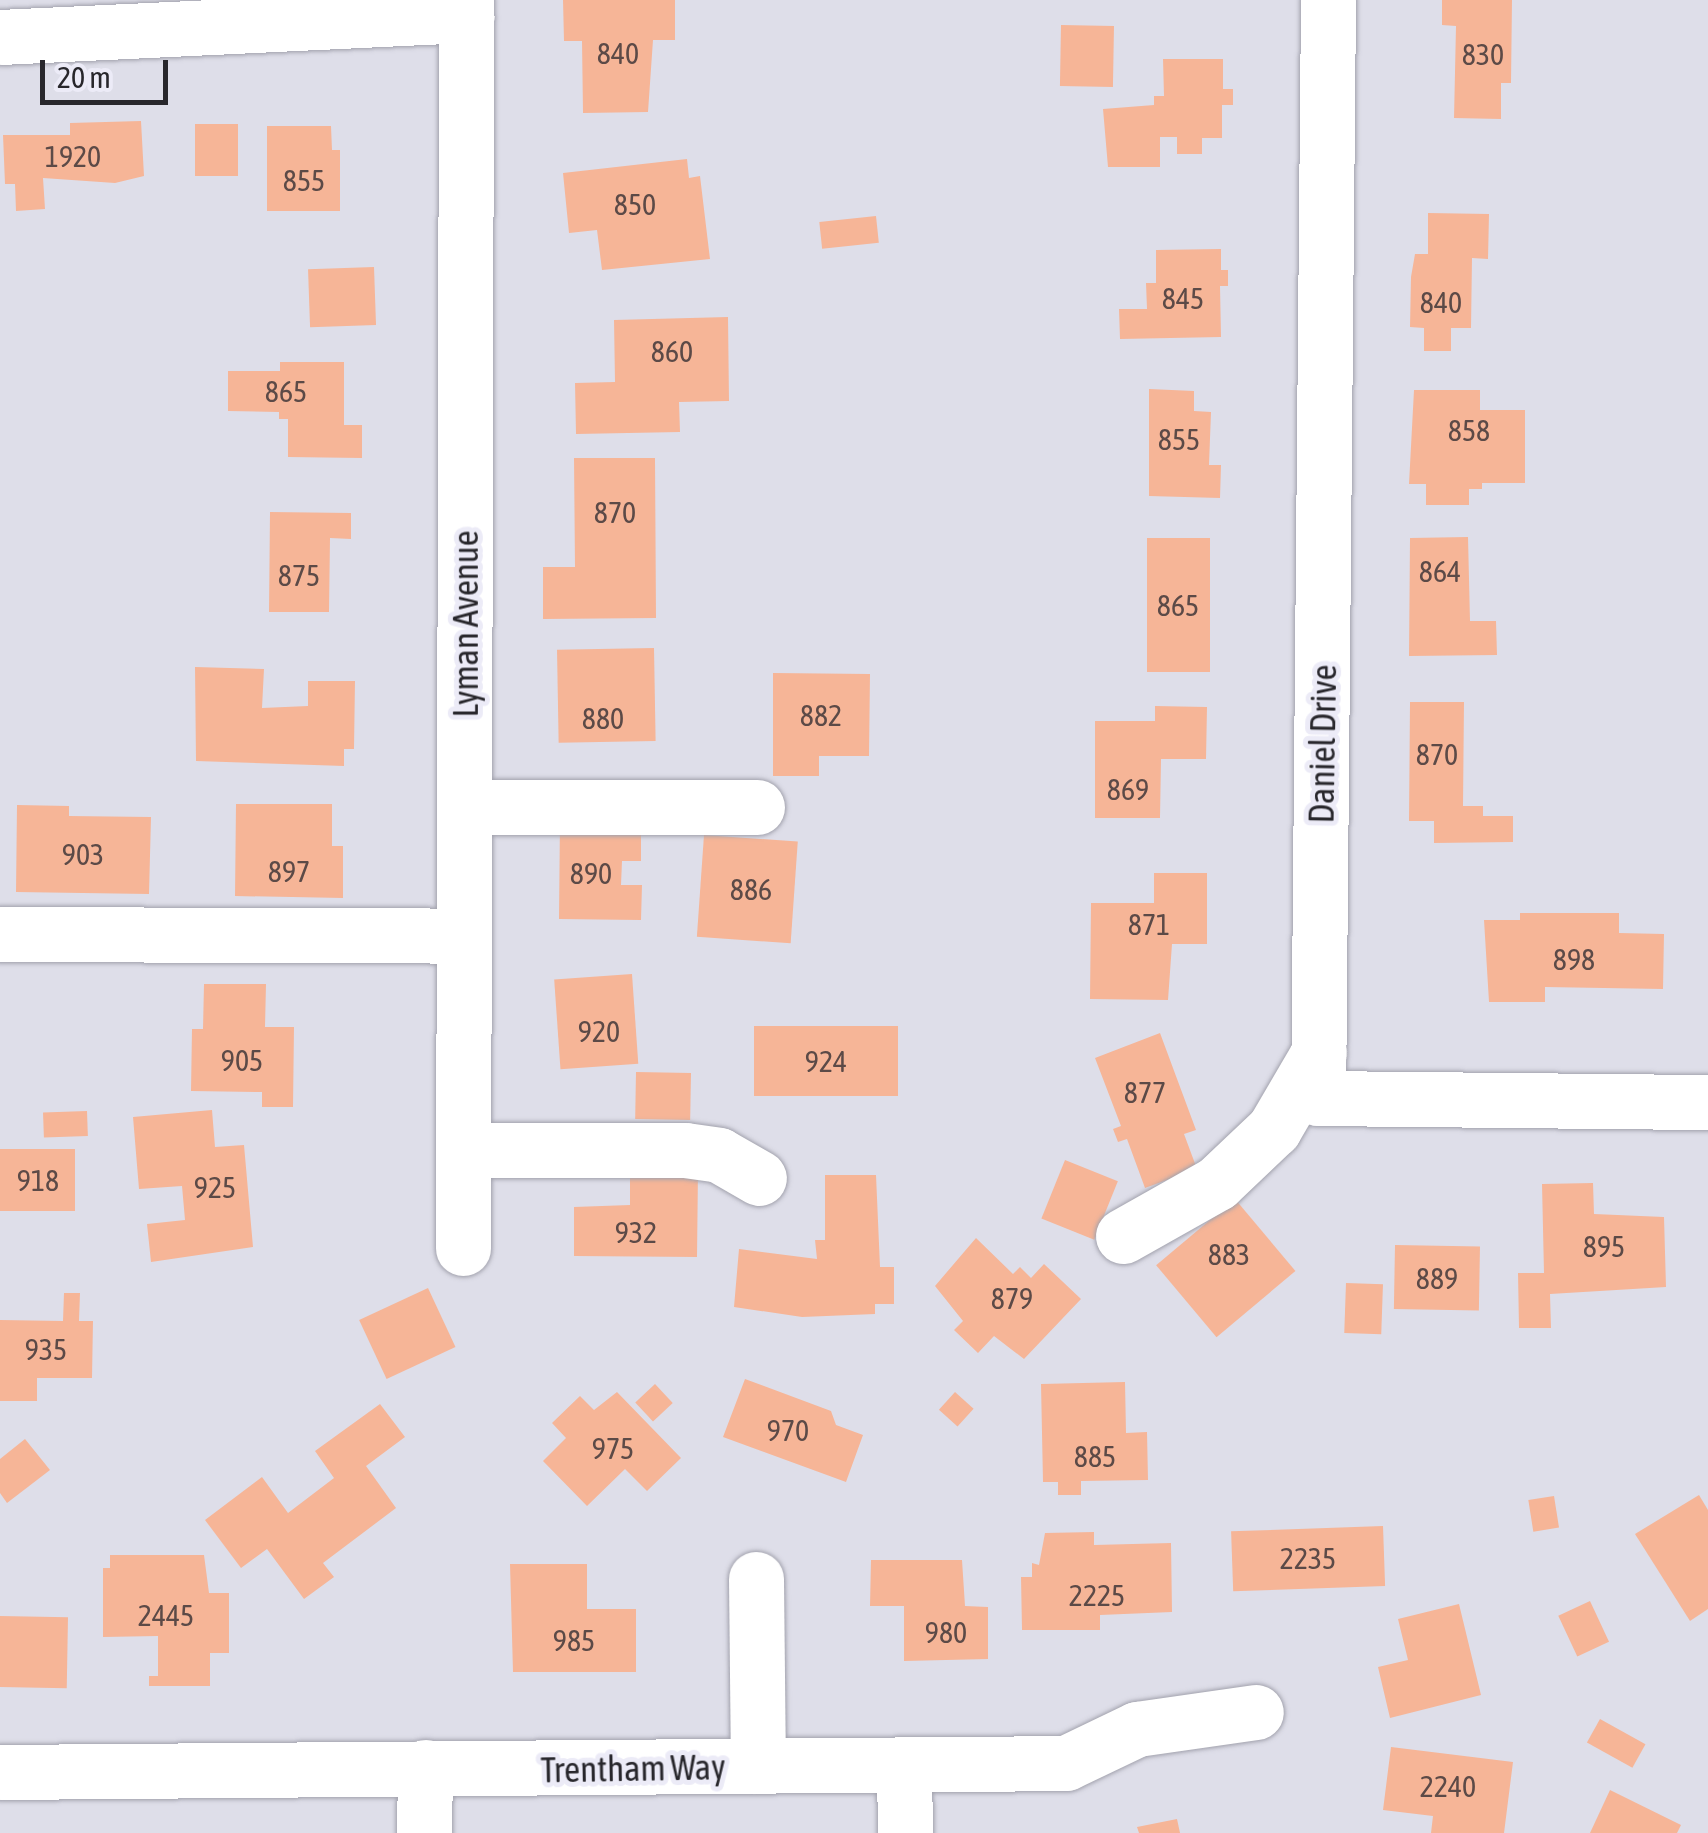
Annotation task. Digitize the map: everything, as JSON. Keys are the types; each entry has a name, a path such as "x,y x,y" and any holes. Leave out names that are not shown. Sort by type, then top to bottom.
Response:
{"street":[{"name":"Daniel Drive","path":"1328,0 1318,1098 1708,1102"},
{"path":"0,37 466,8"},
{"name":"Lyman Avenue","path":"464,1248 466,8"},
{"path":"464,807 756,807"},
{"path":"0,934 464,936"},
{"path":"1123,1236 1218,1184 1274,1128 1319,1052"},
{"path":"464,1150 685,1150 719,1155 759,1178"},
{"path":"756,1580 758,1766"},
{"name":"Trentham Way","path":"0,1772 1066,1763 1138,1728 1256,1712"},
{"path":"904,1765 904,1833"},
{"path":"424,1833 425,1767"}],"building":[{"path":"563,0 675,0 675,40 653,40 648,112 583,113 582,41 564,41"},
{"path":"1442,0 1512,0 1511,83 1501,83 1501,119 1454,118 1456,26 1442,25"},
{"path":"1061,25 1114,26 1113,87 1060,86"},
{"path":"1163,59 1223,59 1223,89 1233,89 1233,105 1222,105 1222,138 1202,138 1202,154 1177,154 1177,137 1160,137 1160,167 1108,167 1103,109 1154,105 1154,96 1164,96"},
{"path":"141,121 144,176 115,183 43,178 45,209 16,211 15,184 5,184 3,135 70,135 70,123"},
{"path":"195,124 238,124 238,176 195,176"},
{"path":"267,126 331,126 332,150 340,150 340,211 267,211"},
{"path":"687,159 689,178 700,176 710,259 602,270 597,230 569,233 563,173"},
{"path":"1428,213 1489,214 1488,259 1472,258 1471,328 1451,328 1451,351 1424,351 1424,328 1410,327 1411,277 1415,254 1428,254"},
{"path":"876,216 879,243 822,249 819,222"},
{"path":"1221,249 1221,270 1228,270 1228,286 1220,286 1221,337 1120,339 1119,309 1147,309 1146,283 1156,283 1156,250"},
{"path":"374,267 376,325 310,327 308,269"},
{"path":"728,317 729,401 679,402 680,432 576,434 575,383 615,382 614,320"},
{"path":"280,362 344,362 344,425 362,425 362,458 288,457 288,419 279,419 279,412 228,411 228,371 280,371"},
{"path":"1149,389 1194,391 1194,411 1211,412 1209,465 1221,465 1220,498 1149,496"},
{"path":"1414,390 1480,390 1480,410 1525,410 1525,483 1482,483 1482,489 1469,489 1469,505 1426,505 1426,484 1409,484"},
{"path":"574,458 655,458 656,618 543,619 543,567 575,567"},
{"path":"270,512 351,513 351,539 330,538 329,612 269,612"},
{"path":"1468,537 1470,621 1496,621 1497,655 1409,656 1410,538"},
{"path":"1147,538 1210,538 1210,672 1147,672"},
{"path":"654,648 656,741 559,743 557,650"},
{"path":"195,667 264,669 262,708 308,706 308,681 355,681 354,749 344,749 344,766 196,761"},
{"path":"773,673 870,674 869,756 819,756 819,776 773,776"},
{"path":"1410,702 1464,702 1463,806 1483,806 1483,816 1513,816 1513,842 1434,843 1434,821 1409,821"},
{"path":"1155,706 1207,707 1206,759 1161,759 1160,818 1095,818 1095,721 1155,721"},
{"path":"236,804 332,804 332,846 343,846 343,898 235,896"},
{"path":"17,805 69,806 69,816 151,817 149,894 16,892"},
{"path":"560,818 641,818 641,861 622,861 621,885 642,885 641,920 559,919"},
{"path":"704,835 798,842 791,943 697,937"},
{"path":"1154,873 1207,873 1207,944 1172,944 1168,1000 1090,999 1091,903 1154,903"},
{"path":"1520,913 1619,913 1619,933 1664,934 1663,989 1545,987 1545,1002 1489,1002 1484,920 1520,920"},
{"path":"632,974 638,1064 560,1069 554,979"},
{"path":"204,984 266,984 265,1027 294,1027 293,1107 262,1107 262,1092 191,1091 192,1029 203,1029"},
{"path":"754,1026 898,1026 898,1096 754,1096"},
{"path":"1160,1033 1196,1130 1184,1134 1197,1169 1145,1188 1127,1139 1118,1142 1113,1129 1121,1126 1095,1058"},
{"path":"636,1072 691,1073 690,1120 635,1119"},
{"path":"212,1110 215,1147 244,1145 253,1247 151,1262 147,1224 185,1220 182,1186 139,1189 133,1117"},
{"path":"87,1111 88,1136 44,1138 43,1113"},
{"path":"0,1149 75,1149 75,1211 0,1211"},
{"path":"1065,1160 1118,1181 1094,1240 1041,1218"},
{"path":"630,1170 698,1171 697,1257 574,1256 574,1207 630,1205"},
{"path":"825,1175 876,1175 880,1267 894,1267 894,1304 875,1304 875,1314 802,1317 734,1307 739,1249 817,1259 815,1240 825,1240"},
{"path":"1593,1183 1594,1214 1664,1217 1666,1287 1550,1294 1551,1328 1519,1328 1518,1273 1544,1273 1542,1184"},
{"path":"1235,1199 1295,1271 1217,1337 1156,1265"},
{"path":"976,1238 1013,1274 1020,1267 1031,1278 1044,1264 1081,1299 1024,1359 994,1336 978,1353 954,1330 963,1321 935,1286"},
{"path":"1395,1245 1480,1246 1479,1310 1394,1309"},
{"path":"1346,1283 1383,1284 1381,1334 1344,1333"},
{"path":"428,1288 455,1347 387,1379 359,1320"},
{"path":"64,1293 80,1293 79,1321 93,1321 92,1378 37,1378 37,1401 0,1401 0,1320 63,1321"},
{"path":"745,1379 831,1411 836,1425 863,1435 846,1482 723,1437"},
{"path":"1125,1382 1126,1433 1147,1432 1148,1480 1081,1481 1081,1495 1058,1495 1058,1482 1043,1482 1041,1384"},
{"path":"655,1384 673,1403 653,1421 635,1402"},
{"path":"617,1392 681,1458 647,1491 625,1469 587,1506 543,1461 566,1438 552,1423 580,1396 594,1410"},
{"path":"955,1392 974,1409 958,1427 939,1410"},
{"path":"380,1404 405,1437 366,1466 396,1508 323,1563 334,1577 304,1599 267,1549 241,1568 205,1520 262,1477 288,1513 334,1478 315,1451"},
{"path":"25,1439 50,1470 7,1503 0,1493 0,1459"},
{"path":"1699,1495 1708,1510 1708,1609 1690,1621 1635,1534"},
{"path":"1554,1496 1559,1528 1533,1532 1528,1500"},
{"path":"1383,1526 1385,1586 1233,1591 1231,1531"},
{"path":"1094,1532 1094,1545 1171,1543 1172,1612 1100,1615 1100,1630 1022,1630 1021,1577 1032,1577 1032,1563 1039,1565 1045,1533"},
{"path":"110,1555 204,1555 209,1593 229,1593 229,1653 210,1653 210,1686 149,1686 149,1676 158,1676 158,1636 103,1637 103,1568 110,1568"},
{"path":"871,1560 962,1560 965,1606 988,1607 988,1659 904,1661 904,1606 870,1606"},
{"path":"510,1564 587,1564 587,1609 636,1609 636,1672 513,1672"},
{"path":"1590,1601 1609,1642 1577,1657 1558,1616"},
{"path":"1459,1604 1481,1695 1390,1718 1378,1667 1408,1660 1398,1619"},
{"path":"0,1616 68,1617 67,1688 0,1687"},
{"path":"1600,1719 1645,1744 1632,1768 1587,1743"},
{"path":"1391,1747 1513,1762 1504,1833 1431,1833 1433,1816 1383,1810"},
{"path":"1610,1790 1681,1825 1677,1833 1590,1833"},
{"path":"1177,1819 1180,1833 1139,1833 1137,1827"}]}
